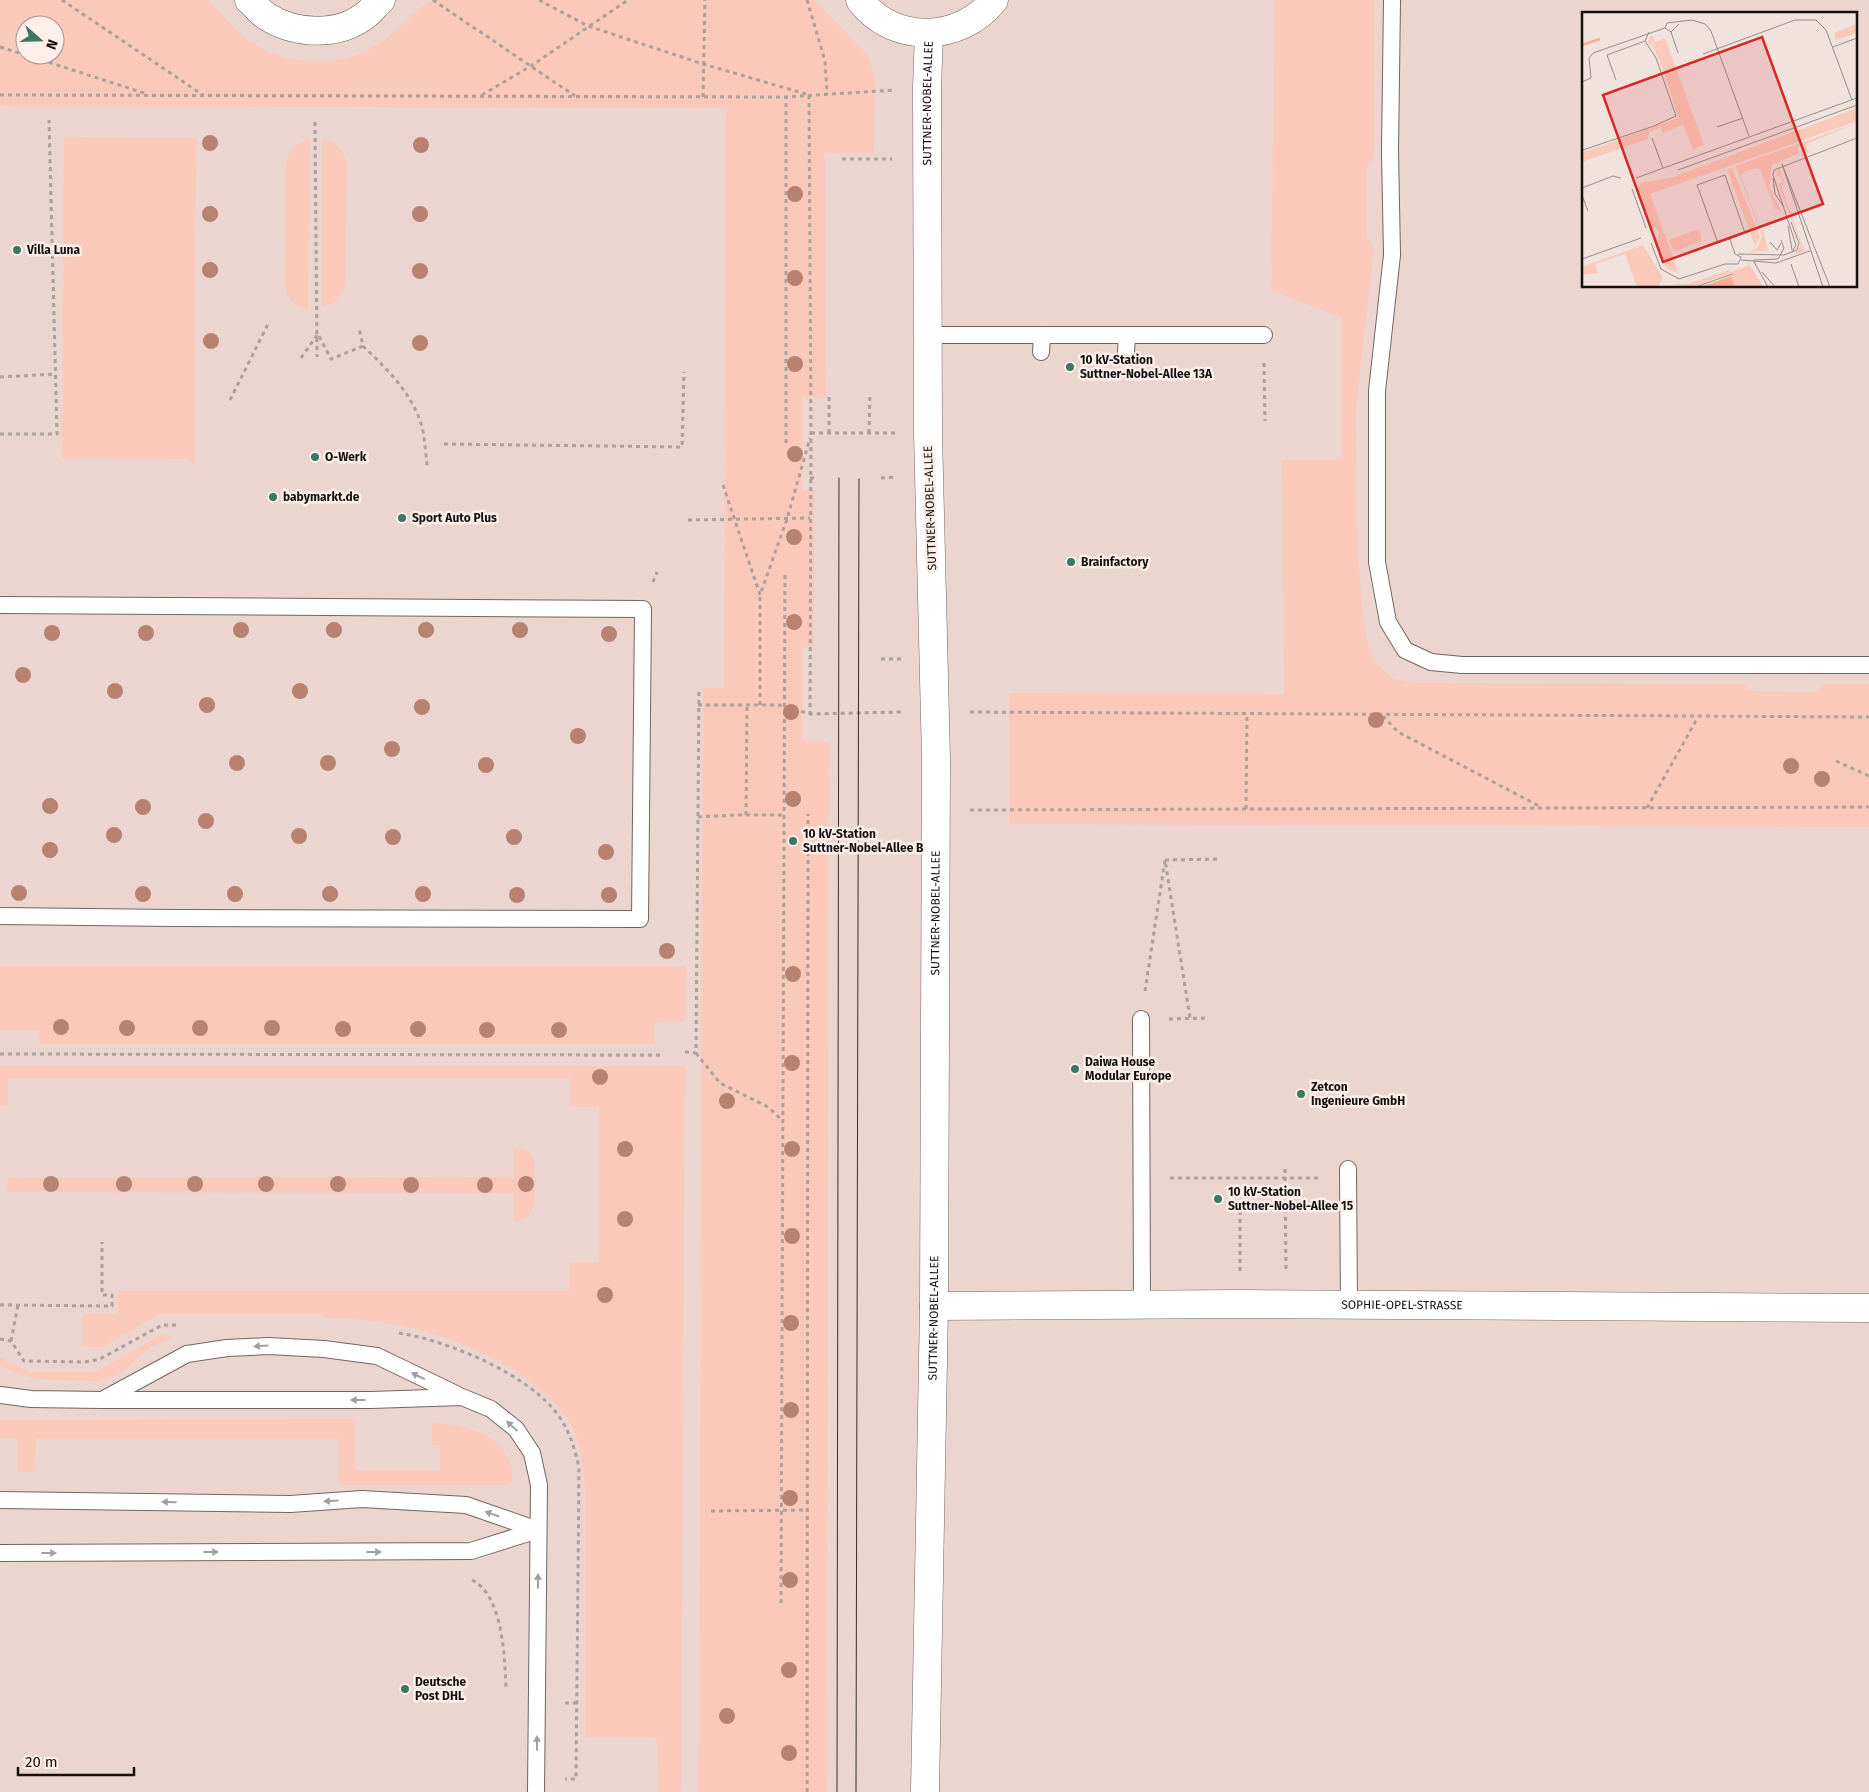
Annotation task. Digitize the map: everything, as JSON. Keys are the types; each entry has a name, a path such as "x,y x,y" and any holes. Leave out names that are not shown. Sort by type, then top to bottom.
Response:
{"street":[{"path":"249,0 265,15 290,27 317,31 343,26 366,14 381,0"},
{"name":"SUTTNER-NOBEL-ALLEE","path":"860,0 865,7 883,21 904,30 929,34 949,31 970,22 988,9 994,0"},
{"name":"SUTTNER-NOBEL-ALLEE","path":"925,1792 934,1306 935,712 928,433 927,87 929,34"},
{"name":"SOPHIE-OPEL-STRASSE","path":"934,1306 1241,1304 1869,1308"}],"lane":[{"path":"1392,0 1390,151 1392,255 1377,391 1377,562 1388,622 1405,650 1430,662 1462,665 1869,665"},
{"path":"1041,352 1042,335"},
{"path":"928,336 1264,335"},
{"path":"1126,352 1127,336"},
{"path":"0,605 643,608 643,618 640,919 0,916"},
{"path":"1141,1019 1142,1304"},
{"path":"1348,1173 1349,1306"},
{"path":"102,1400 187,1354 227,1348 269,1346 324,1349 377,1356 462,1397 492,1409 516,1429 532,1454 539,1485 536,1785"},
{"path":"0,1390 31,1399"},
{"path":"0,1395 31,1399"},
{"path":"0,1401 31,1399 371,1400 462,1397"},
{"path":"0,1500 290,1504 362,1499 466,1505 538,1530"},
{"path":"0,1553 471,1551 538,1530"}],"path":[{"path":"62,0 203,95"},
{"path":"433,0 576,96"},
{"path":"539,0 588,26 703,64 809,95"},
{"path":"481,96 531,66 628,0"},
{"path":"703,97 706,0"},
{"path":"806,0 825,61 827,94"},
{"path":"0,46 15,51"},
{"path":"57,65 151,95"},
{"path":"0,95 786,97 927,87"},
{"path":"809,95 810,714"},
{"path":"786,97 786,442"},
{"path":"0,434 57,434 49,120"},
{"path":"315,122 317,358"},
{"path":"842,159 928,160"},
{"path":"230,400 268,324"},
{"path":"359,328 363,346 387,368 408,396 423,430 427,466"},
{"path":"318,334 331,359 363,346"},
{"path":"301,358 318,334"},
{"path":"1264,335 1265,421"},
{"path":"444,444 682,447 684,372"},
{"path":"0,377 56,374"},
{"path":"869,433 870,392"},
{"path":"829,393 829,433"},
{"path":"811,433 928,433"},
{"path":"760,595 787,518 811,433"},
{"path":"810,478 817,478"},
{"path":"723,484 760,595 760,704"},
{"path":"688,520 810,518"},
{"path":"782,1603 784,574"},
{"path":"810,659 817,659"},
{"path":"699,688 696,1053 720,1083 768,1107 783,1121"},
{"path":"698,705 760,704 784,706 810,714 935,712 1383,716 1869,717"},
{"path":"746,815 747,705"},
{"path":"1246,809 1247,714"},
{"path":"1383,716 1398,732 1543,808"},
{"path":"1647,808 1698,716"},
{"path":"1836,761 1869,776"},
{"path":"935,811 1869,807"},
{"path":"806,1792 808,814"},
{"path":"698,817 783,815"},
{"path":"1165,860 1221,859"},
{"path":"1165,860 1190,1018"},
{"path":"1141,1019 1165,860"},
{"path":"1176,1018 1206,1018"},
{"path":"685,1052 696,1053"},
{"path":"0,1054 662,1055"},
{"path":"1285,1169 1286,1305"},
{"path":"1142,1178 1285,1178 1348,1173"},
{"path":"1241,1304 1240,1203 1286,1203"},
{"path":"0,1305 112,1306 112,1294 102,1295 102,1242"},
{"path":"11,1342 18,1305"},
{"path":"0,1339 11,1342 24,1362 85,1362 100,1359 162,1324 181,1325"},
{"path":"392,1331 409,1334 452,1348 487,1362 525,1384 555,1412 566,1428 574,1447 579,1467 576,1779 536,1785"},
{"path":"711,1511 808,1510"},
{"path":"470,1580 476,1582 491,1600 499,1621 505,1662 506,1696"}],"shaded area":[{"path":"0,0 1869,0 1869,1792 0,1792"},
{"path":"0,0 206,0 239,33 259,47 276,55 311,62 347,58 364,52 387,38 433,0 814,0 868,55 875,79 874,153 825,153 826,398 802,397 802,490 814,490 813,647 802,647 802,741 829,742 827,1792 699,1792 703,688 724,688 726,108 0,106"},
{"path":"1275,0 1374,0 1374,156 1367,168 1367,237 1374,248 1356,407 1357,546 1363,620 1374,661 1392,678 1412,683 1746,684 1749,691 1818,692 1822,684 1869,684 1869,827 1009,824 1009,693 1284,694 1282,460 1342,460 1342,318 1271,290"},
{"path":"64,137 197,138 195,466 186,459 62,458"},
{"path":"310,139 308,309 292,302 285,285 286,164 294,148"},
{"path":"322,139 332,142 338,147 347,163 345,287 337,302 322,307"},
{"path":"0,966 686,966 685,1021 655,1022 654,1044 39,1044 39,1030 0,1030"},
{"path":"0,1066 685,1066 681,1792 659,1792 657,1738 585,1737 585,1488 581,1455 577,1438 567,1417 548,1397 521,1375 479,1352 434,1334 387,1323 323,1318 322,1314 156,1314 156,1316 103,1347 83,1347 83,1314 118,1314 117,1291 569,1291 569,1262 599,1262 599,1107 571,1107 571,1078 8,1078 8,1106 0,1106"},
{"path":"514,1149 522,1149 530,1153 534,1159 535,1203 528,1217 514,1222 514,1193 7,1192 7,1178 514,1177"},
{"path":"161,1335 172,1336 173,1338 152,1346 118,1375 96,1381 47,1380 28,1377 0,1366 0,1358 29,1372 96,1372"},
{"path":"355,1419 355,1470 440,1470 440,1445 432,1445 432,1422 476,1431 496,1442 503,1450 512,1468 512,1483 504,1485 339,1485 339,1439 36,1439 35,1472 17,1472 17,1438 0,1438 0,1420"}],"tram line":[{"path":"837,1792 839,478"},
{"path":"856,1792 859,479"}],"place":[{"name":"Villa Luna","path":"17,250"},
{"name":"10 kV-Station Suttner-Nobel-Allee 13A","path":"1070,367"},
{"name":"O-Werk","path":"315,457"},
{"name":"babymarkt.de","path":"273,497"},
{"name":"Sport Auto Plus","path":"402,518"},
{"name":"Brainfactory","path":"1071,562"},
{"name":"10 kV-Station Suttner-Nobel-Allee B","path":"793,841"},
{"name":"Daiwa House Modular Europe","path":"1075,1069"},
{"name":"Zetcon Ingenieure GmbH","path":"1301,1094"},
{"name":"10 kV-Station Suttner-Nobel-Allee 15","path":"1218,1199"},
{"name":"Deutsche Post DHL","path":"405,1689"}]}
